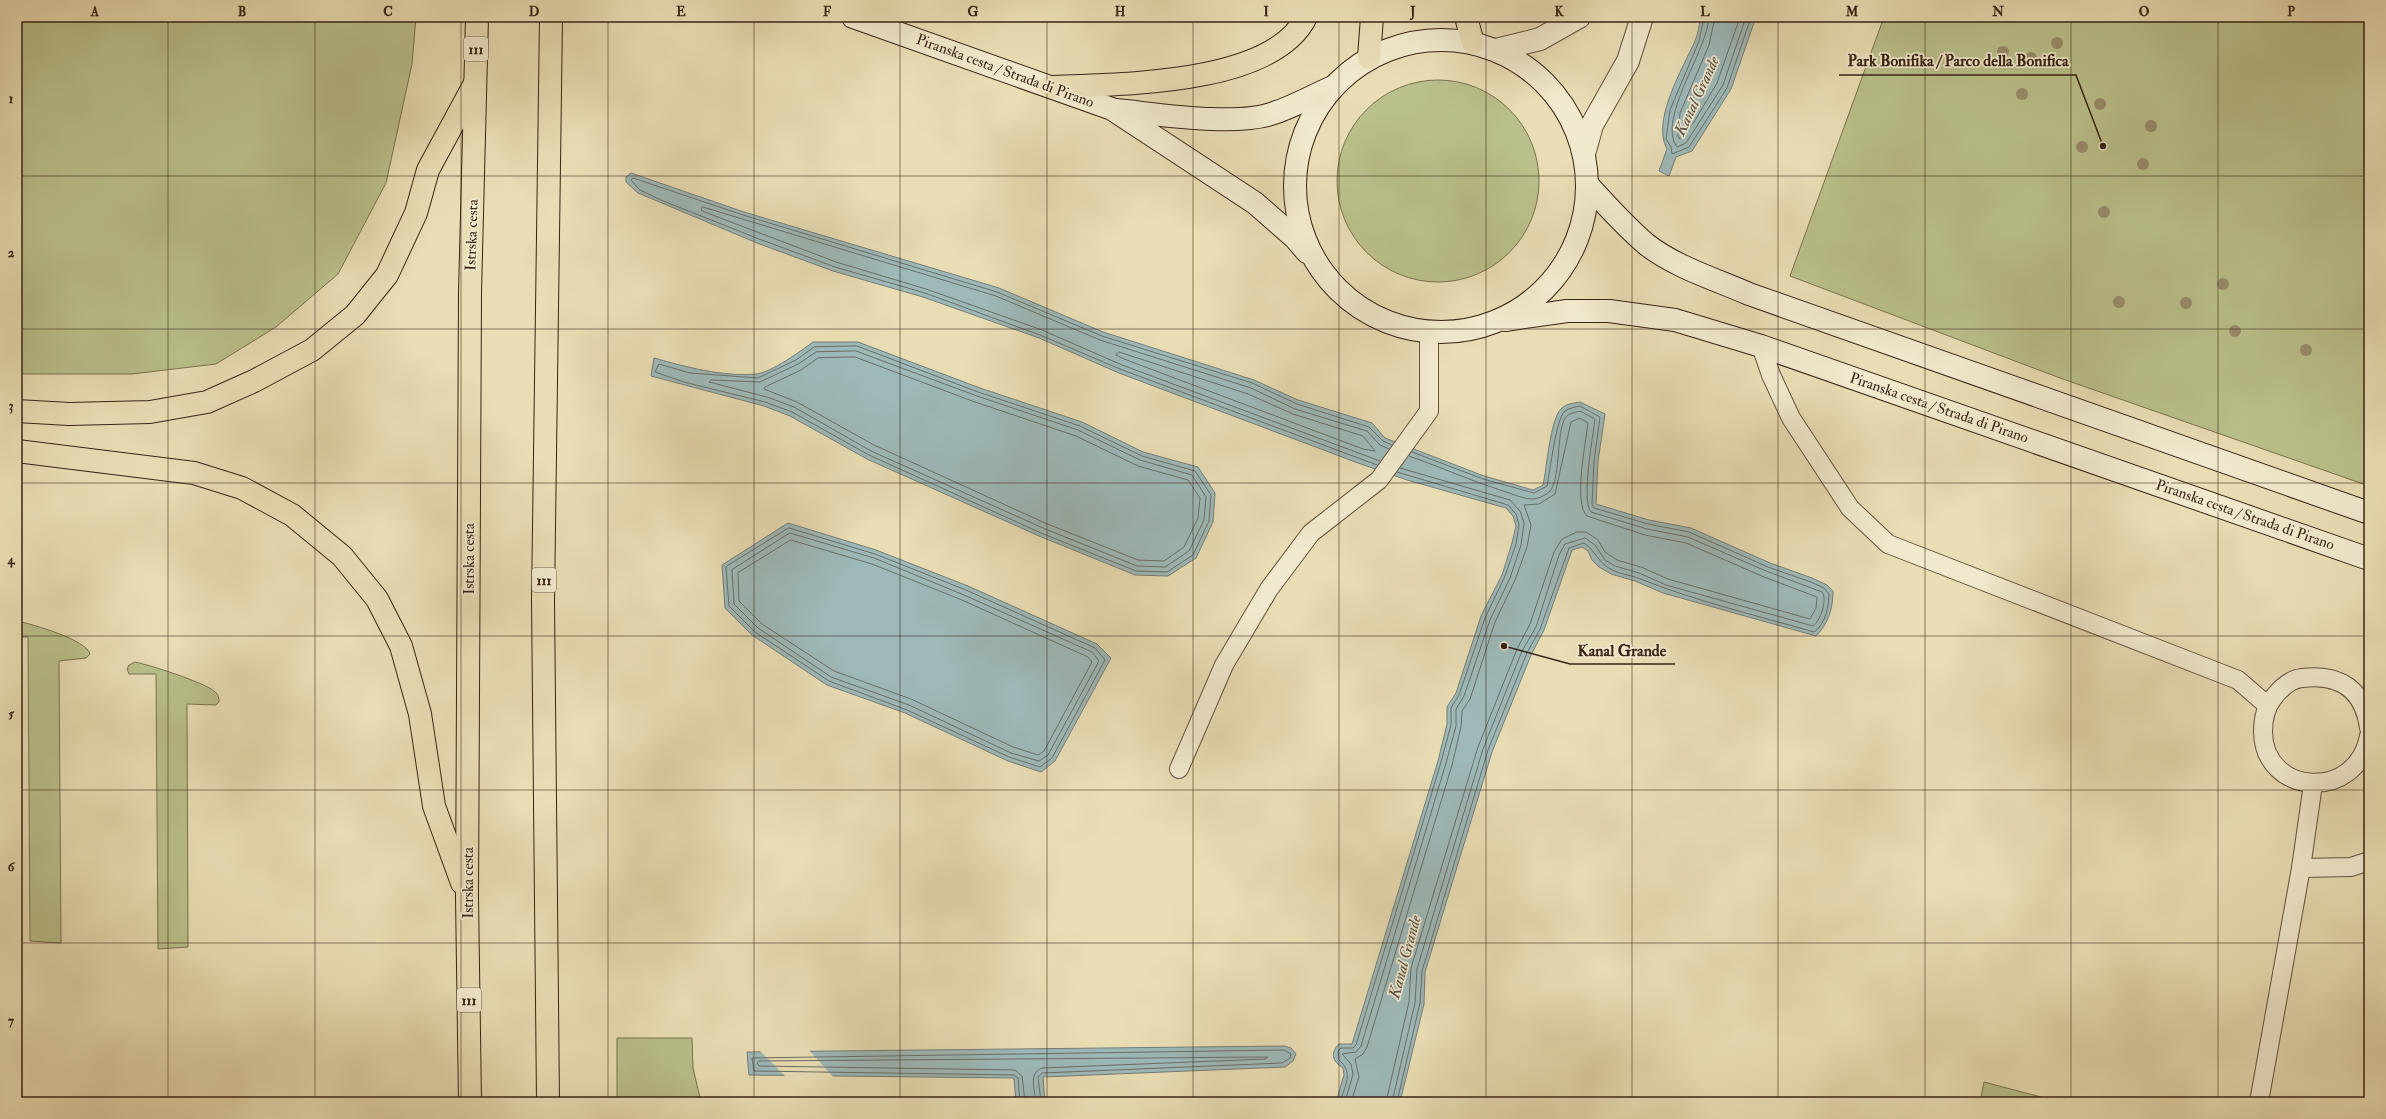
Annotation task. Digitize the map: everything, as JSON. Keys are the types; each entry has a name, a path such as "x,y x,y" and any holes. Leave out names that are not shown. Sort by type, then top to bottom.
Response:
{"highway":[{"name":"Istrska cesta","path":"470,1102 468,897 470,300 477,17"},
{"name":"111","path":"548,1102 543,600 551,17"},
{"path":"550,58 564,17"},
{"path":"1050,87 1134,82 1214,72 1247,63 1276,49 1301,27 1306,17"},
{"path":"1369,58 1372,17"},
{"path":"1466,17 1473,43"},
{"path":"17,411 69,414 150,412 207,402 254,381 312,350 355,315 387,275 416,212 428,170 476,82"},
{"path":"17,451 194,473 242,488 292,515 342,556 377,599 401,646 420,714 434,806 468,897"}],"main road":[{"name":"Piranska cesta / Strada di Pirano","path":"852,17 1112,109 1255,204 1295,238 1342,293 1378,318 1403,327 1429,332 1455,331 1500,321 1567,311 1609,311 1675,320 1761,346 2369,559"},
{"path":"1496,50 1540,39 1579,17"},
{"path":"1584,154 1592,126 1628,61 1642,17"},
{"path":"1317,263 1304,235 1296,201 1296,167 1304,134 1333,86 1369,58 1393,47 1420,41 1446,39 1473,43 1496,50 1536,75 1562,104 1576,128 1584,154 1588,185 1585,212 1576,241 1560,270 1539,295 1500,321"},
{"name":"Piranska cesta / Strada di Pirano","path":"1112,109 1240,119 1274,114 1333,86"},
{"path":"1588,185 1619,219 1647,245 1680,264 1742,291 2369,514"}],"lane":[{"path":"1179,769 1224,665 1269,589 1311,533 1379,480 1410,435 1429,411 1429,332"},
{"path":"1761,346 1771,376 1791,418 1850,508 1888,544 2238,680 2267,705"},
{"path":"2369,728 2367,712 2356,693 2339,681 2319,676 2298,678 2280,689 2267,705 2263,722 2263,740 2269,756 2280,770 2290,776 2313,784 2340,778 2352,770 2361,759 2367,747 2369,736"},
{"path":"2259,1102 2300,868 2313,784"},
{"path":"2300,868 2351,867 2369,861"}],"green space":[{"path":"17,17 416,17 412,64 386,183 338,274 276,327 216,364 132,374 17,374"},
{"path":"1884,17 2369,17 2369,486 2060,378 1790,276"},
{"path":"1438,80 1467,84 1486,92 1502,103 1516,117 1527,133 1535,152 1539,181 1535,210 1527,229 1516,245 1502,259 1486,270 1467,278 1438,282 1409,278 1390,270 1374,259 1360,245 1349,229 1341,210 1337,181 1341,152 1349,133 1360,117 1374,103 1390,92 1409,84"},
{"path":"17,621 34,625 70,638 87,649 90,654 86,658 59,661 61,943 30,941 28,637 17,637"},
{"path":"135,662 164,670 199,683 214,691 219,699 219,702 216,705 187,704 188,947 158,949 156,674 129,674 127,669 129,665"},
{"path":"617,1038 692,1038 693,1068 701,1102 617,1102"},
{"path":"1984,1082 2060,1102 1980,1102"}],"water":[{"name":"Kanal Grande","path":"1701,17 1756,17 1731,89 1692,151 1676,157 1669,176 1659,171 1667,149 1663,137 1663,124 1670,95 1696,38"},
{"name":"Kanal Grande","path":"631,173 744,212 999,288 1103,332 1254,380 1298,400 1372,423 1385,438 1484,476 1533,490 1543,485 1552,432 1558,413 1562,408 1570,404 1580,402 1605,414 1598,461 1596,504 1649,520 1691,528 1770,563 1827,585 1833,591 1829,616 1824,626 1816,636 1663,593 1635,581 1611,574 1599,567 1592,560 1588,551 1582,547 1572,550 1544,630 1531,655 1492,752 1425,972 1424,1004 1400,1102 1336,1102 1344,1075 1343,1068 1336,1063 1333,1054 1339,1044 1352,1044 1438,761 1447,724 1447,707 1456,693 1481,616 1502,575 1516,526 1513,516 1506,508 1407,480 1358,463 1119,373 1039,338 923,297 833,271 757,243 638,193 626,182 626,177"},
{"path":"813,342 858,342 980,388 1082,422 1143,452 1198,467 1215,493 1213,522 1196,558 1168,576 1135,575 1039,536 867,459 790,416 764,406 651,376 654,358 718,373 744,375 757,374 777,366"},
{"path":"788,523 876,550 968,586 1097,644 1111,658 1055,761 1041,772 1008,761 905,713 827,685 752,635 725,608 722,565"},
{"path":"1284,1046 1291,1048 1296,1054 1293,1061 1285,1067 1043,1077 1045,1102 1016,1102 1014,1078 749,1075 747,1052"}],"pier":[{"path":"759,1050 809,1050 834,1078 786,1077"}],"place":[{"name":"Park Bonifika / Parco della Bonifica","path":"2103,146"},
{"name":"Kanal Grande","path":"1504,646"}]}
